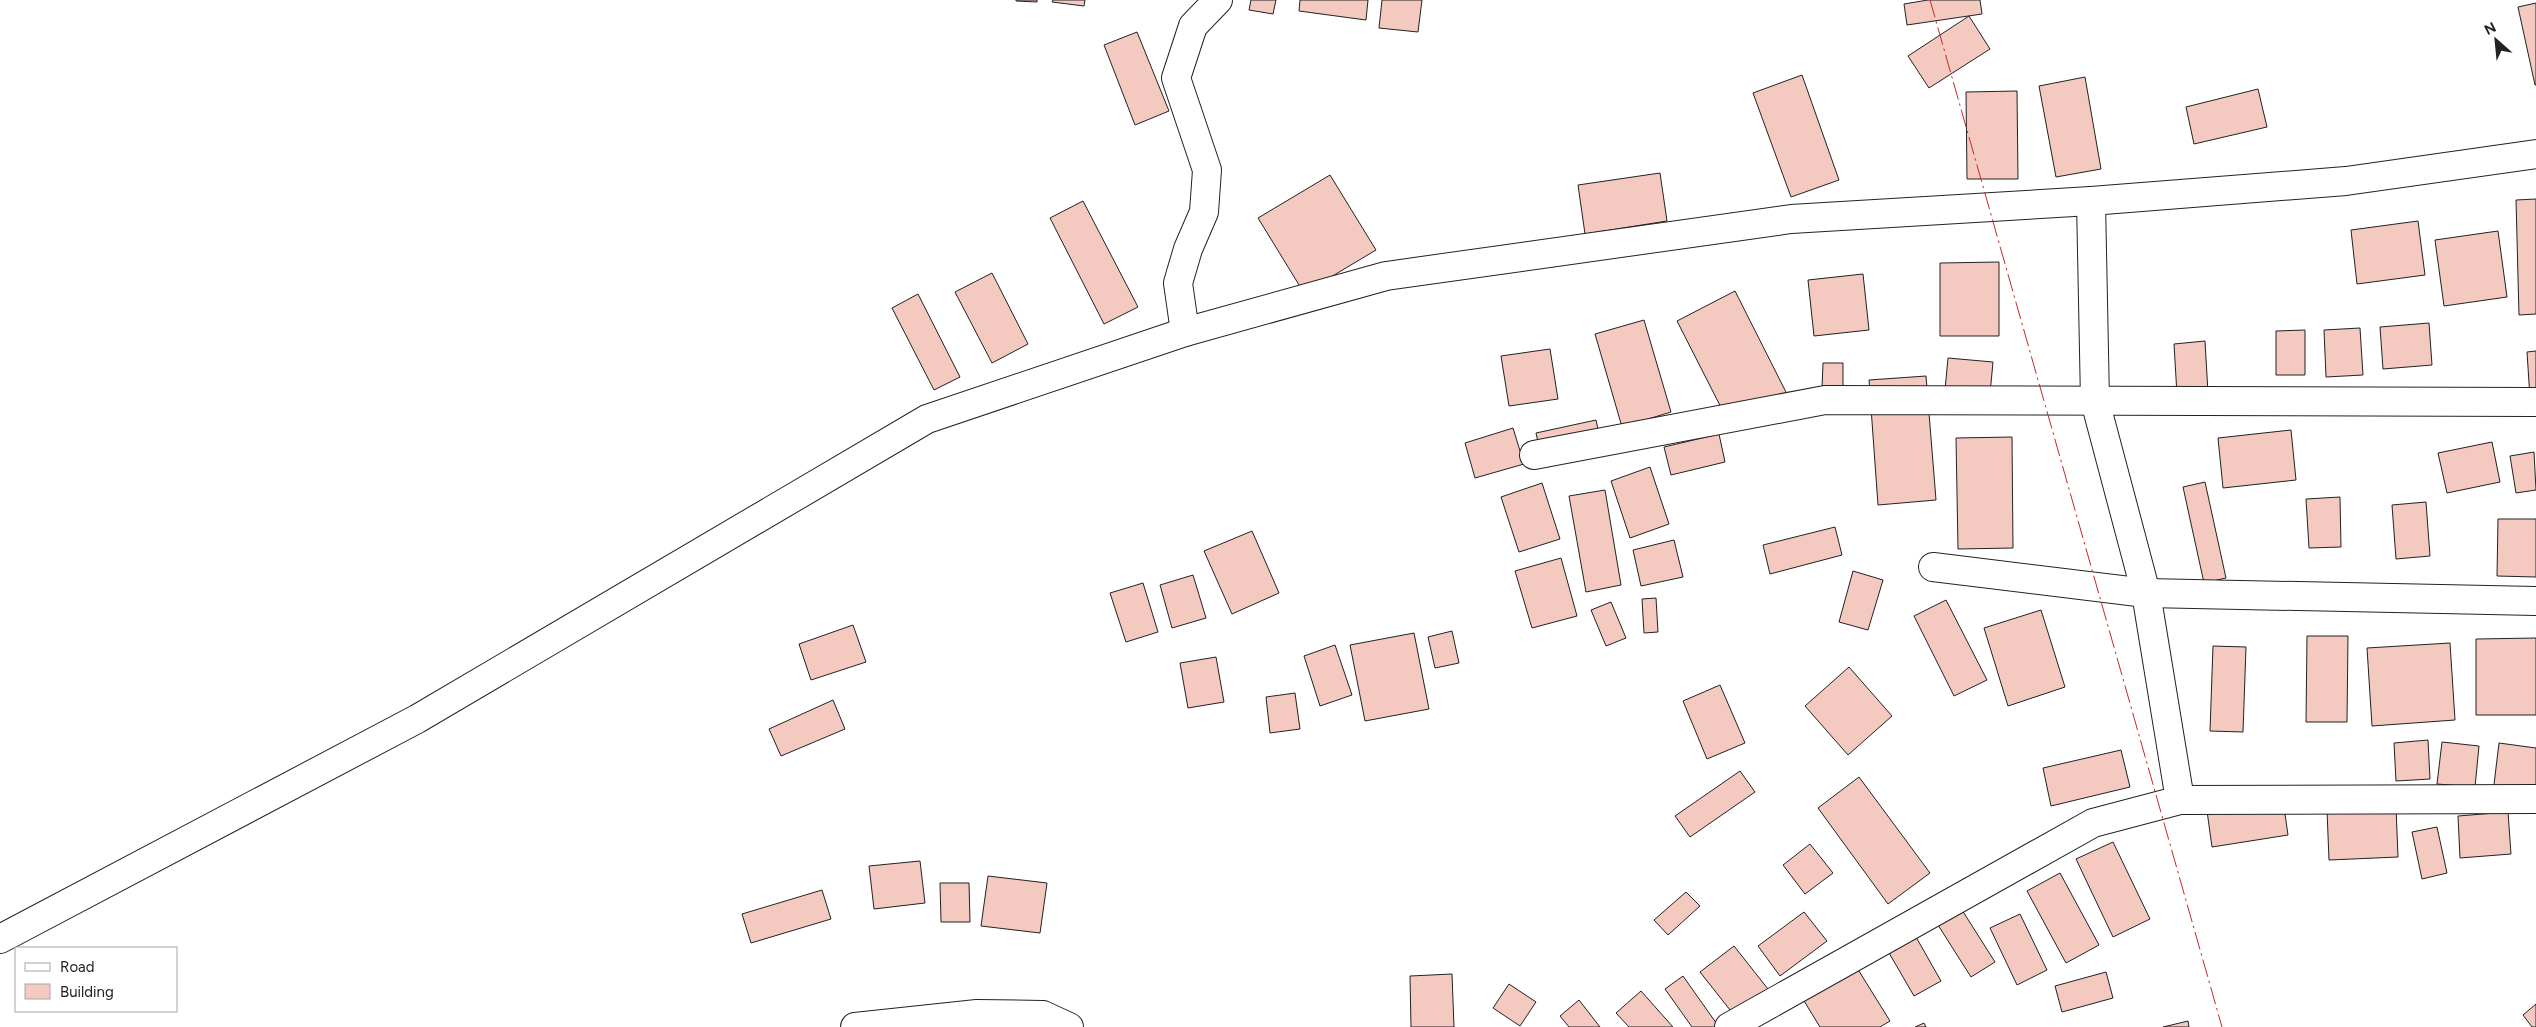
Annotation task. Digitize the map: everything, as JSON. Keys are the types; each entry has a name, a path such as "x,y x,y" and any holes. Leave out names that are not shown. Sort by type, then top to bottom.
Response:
{"street":[{"path":"1185,332 1178,283 1188,249 1204,212 1207,170 1176,78 1193,26 1218,0"},
{"path":"0,939 416,719 927,419 1185,332 1386,276 1791,219 2090,201 2346,181 2536,154"},
{"path":"2090,201 2095,401 2146,594 2180,800"},
{"path":"1534,455 1826,400 2536,402"},
{"path":"1933,567 2146,594 2536,601"},
{"path":"1729,1027 2093,822 2180,800 2536,799"},
{"path":"855,1027 977,1014 1043,1015 1069,1027"}],"building":[{"path":"1037,0 1037,2 1016,1"},
{"path":"1053,0 1085,0 1084,6 1052,2"},
{"path":"1251,0 1276,0 1273,14 1249,10"},
{"path":"1300,0 1368,0 1366,20 1299,11"},
{"path":"1382,0 1422,0 1418,32 1379,28"},
{"path":"1928,0 1980,0 1982,14 1907,25 1904,4"},
{"path":"2536,3 2536,85 2535,85 2518,7"},
{"path":"1969,16 1990,49 1929,88 1908,56"},
{"path":"1137,32 1169,111 1135,125 1104,45"},
{"path":"1802,75 1839,180 1791,197 1753,93"},
{"path":"2085,77 2101,169 2056,177 2039,86"},
{"path":"2258,89 2267,127 2194,144 2186,107"},
{"path":"2017,91 2018,179 1967,179 1966,92"},
{"path":"1660,173 1667,221 1585,234 1578,185"},
{"path":"1330,175 1376,250 1304,293 1258,218"},
{"path":"2536,199 2536,314 2519,315 2516,200"},
{"path":"1083,201 1138,307 1104,324 1050,218"},
{"path":"2418,221 2425,275 2357,284 2351,230"},
{"path":"2498,231 2507,297 2444,306 2435,240"},
{"path":"1999,262 1999,336 1940,336 1940,263"},
{"path":"992,273 1028,344 992,363 955,292"},
{"path":"1863,274 1869,330 1814,336 1808,280"},
{"path":"1735,291 1791,402 1733,431 1677,321"},
{"path":"918,294 960,377 934,390 892,308"},
{"path":"1644,320 1671,412 1622,427 1595,334"},
{"path":"2429,323 2432,365 2383,369 2380,327"},
{"path":"2360,328 2363,375 2326,377 2324,330"},
{"path":"2305,330 2305,375 2276,375 2276,331"},
{"path":"2205,341 2208,393 2177,395 2174,344"},
{"path":"1550,349 1558,399 1509,406 1501,356"},
{"path":"2536,351 2536,398 2530,398 2527,352"},
{"path":"1948,358 1993,362 1990,394 1945,390"},
{"path":"1823,363 1843,363 1843,389 1822,388"},
{"path":"1926,376 1936,500 1878,505 1869,380"},
{"path":"1596,420 1603,452 1543,465 1536,433"},
{"path":"1513,428 1524,464 1475,478 1465,443"},
{"path":"2291,430 2296,480 2223,488 2218,438"},
{"path":"1719,434 1725,462 1671,475 1664,447"},
{"path":"2012,437 2013,548 1958,549 1956,438"},
{"path":"2492,442 2500,482 2447,493 2438,453"},
{"path":"2534,452 2536,490 2516,493 2510,456"},
{"path":"1650,467 1669,524 1630,538 1611,481"},
{"path":"2205,482 2226,578 2204,583 2183,487"},
{"path":"1542,483 1560,539 1519,552 1501,497"},
{"path":"1605,490 1621,585 1586,592 1569,496"},
{"path":"2340,497 2341,547 2309,548 2306,499"},
{"path":"2426,502 2430,556 2396,559 2392,505"},
{"path":"2498,519 2536,519 2536,577 2497,576"},
{"path":"1835,527 1842,555 1770,574 1763,545"},
{"path":"1252,531 1279,593 1232,614 1204,551"},
{"path":"1674,540 1683,577 1641,586 1633,550"},
{"path":"1561,558 1577,616 1532,628 1515,571"},
{"path":"1853,571 1883,580 1868,630 1839,622"},
{"path":"1193,575 1206,618 1172,628 1160,585"},
{"path":"1143,583 1158,632 1126,642 1110,593"},
{"path":"1656,598 1658,632 1644,633 1642,599"},
{"path":"1946,600 1987,680 1954,696 1914,616"},
{"path":"1611,602 1626,638 1606,646 1591,610"},
{"path":"2041,610 2065,687 2008,706 1984,628"},
{"path":"853,625 866,662 811,680 799,644"},
{"path":"1452,631 1459,663 1435,668 1428,637"},
{"path":"1414,633 1429,709 1365,721 1350,645"},
{"path":"2307,636 2348,636 2347,722 2306,722"},
{"path":"2536,638 2536,715 2476,715 2476,639"},
{"path":"2450,643 2455,720 2372,726 2367,648"},
{"path":"1335,645 1352,695 1320,706 1304,656"},
{"path":"2213,646 2246,647 2243,732 2210,731"},
{"path":"1216,657 1224,702 1188,708 1180,663"},
{"path":"1849,667 1892,716 1848,755 1805,706"},
{"path":"1720,685 1745,743 1707,759 1683,701"},
{"path":"1295,693 1300,729 1270,733 1266,697"},
{"path":"833,700 845,729 781,756 769,729"},
{"path":"2428,740 2430,779 2396,781 2394,743"},
{"path":"2442,742 2479,746 2475,787 2437,784"},
{"path":"2499,743 2536,748 2536,807 2492,801"},
{"path":"2121,750 2130,787 2051,806 2043,768"},
{"path":"1740,771 1755,792 1690,837 1675,816"},
{"path":"1859,777 1930,873 1888,904 1818,808"},
{"path":"2283,800 2288,835 2212,847 2207,811"},
{"path":"2396,807 2398,857 2329,860 2327,810"},
{"path":"2508,812 2511,854 2460,858 2458,816"},
{"path":"2437,827 2447,873 2422,879 2412,832"},
{"path":"2113,842 2150,919 2113,937 2076,859"},
{"path":"1810,844 1833,873 1805,894 1783,865"},
{"path":"920,861 925,903 874,909 869,866"},
{"path":"2060,873 2099,945 2066,963 2027,891"},
{"path":"988,876 1047,883 1040,933 981,926"},
{"path":"940,883 969,883 970,922 941,922"},
{"path":"822,890 831,919 751,943 742,914"},
{"path":"1686,892 1700,906 1668,935 1654,920"},
{"path":"1962,910 1995,962 1971,977 1938,925"},
{"path":"1804,912 1827,941 1780,976 1758,946"},
{"path":"2020,914 2047,970 2017,985 1990,928"},
{"path":"1912,930 1941,981 1914,996 1885,946"},
{"path":"1734,946 1768,989 1734,1015 1700,972"},
{"path":"1854,963 1890,1021 1880,1027 1820,1027 1801,996"},
{"path":"2106,972 2113,998 2062,1012 2055,986"},
{"path":"1452,974 1454,1027 1411,1027 1410,976"},
{"path":"1683,976 1719,1027 1692,1027 1665,989"},
{"path":"1509,984 1536,1002 1520,1026 1493,1008"},
{"path":"1641,991 1673,1027 1629,1027 1616,1013"},
{"path":"1579,1000 1600,1027 1569,1027 1560,1016"},
{"path":"2536,1004 2536,1027 2532,1027 2523,1015"},
{"path":"2188,1021 2189,1027 2163,1027"},
{"path":"1924,1023 1926,1027 1915,1027"}],"power":[{"path":"1930,0 2222,1027"}]}
